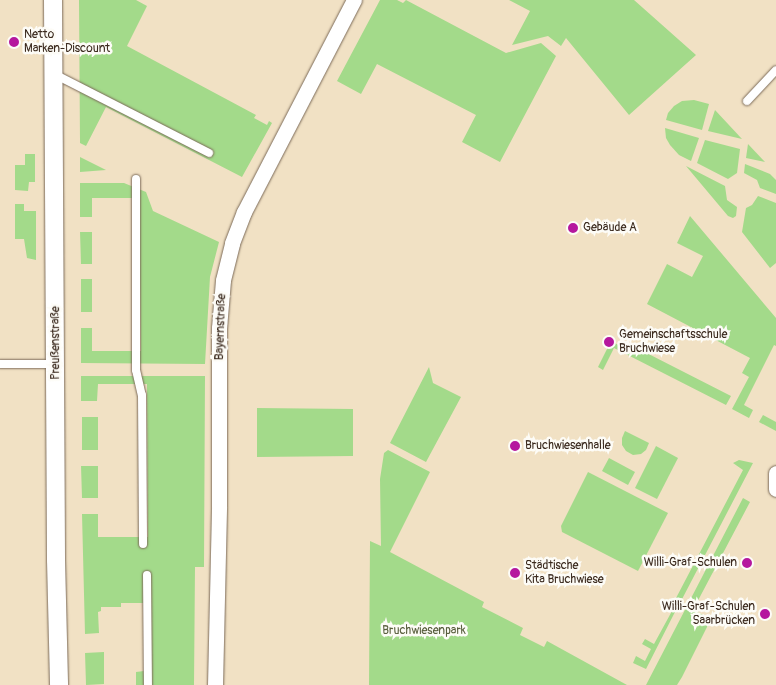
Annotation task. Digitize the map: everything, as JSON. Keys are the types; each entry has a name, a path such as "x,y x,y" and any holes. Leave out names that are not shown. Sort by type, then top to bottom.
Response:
{"street":[{"name":"Preußenstraße","path":"53,0 56,560 59,685"},
{"name":"Bayernstraße","path":"215,685 219,506 219,328 223,280 232,243 244,212 354,0"},
{"path":"776,473 776,489"}],"lane":[{"path":"746,101 776,70"},
{"path":"54,74 209,153"},
{"path":"136,179 136,370 142,394 143,544"},
{"path":"0,364 56,364"},
{"path":"146,575 148,685"}],"green space":[{"path":"79,0 136,0 147,6 127,46 256,115 254,118 267,125 269,121 272,123 242,177 106,107 86,146 80,143"},
{"path":"380,0 397,0 403,3 406,0 506,53 541,43 556,56 500,162 462,142 476,115 377,64 361,94 337,81"},
{"path":"509,0 634,0 696,55 629,115 566,38 561,46 548,36 512,45 530,11"},
{"path":"694,100 709,104 702,130 666,120 668,113 674,106 682,101"},
{"path":"715,110 742,139 708,131"},
{"path":"665,128 699,138 691,161 679,155 670,145 666,138"},
{"path":"705,140 740,149 737,173 728,179 697,163"},
{"path":"748,144 765,162 746,158"},
{"path":"25,154 35,154 35,182 29,182 28,191 15,190 15,165 25,165"},
{"path":"80,157 106,170 80,172"},
{"path":"745,164 770,174 776,180 776,194 760,188 757,180 744,173"},
{"path":"686,166 725,186 727,200 737,207 736,216 733,218 728,216"},
{"path":"80,183 124,183 146,192 153,211 219,242 210,277 205,364 81,363 81,328 92,328 92,351 141,351 139,198 92,198 92,217 80,217"},
{"path":"758,196 776,203 776,263 770,268 742,232 746,208 752,205"},
{"path":"15,204 24,204 24,211 36,211 36,260 27,258 24,239 15,239"},
{"path":"690,216 776,318 776,346 774,345 744,405 753,410 749,418 732,409 749,377 742,373 750,358 647,304 667,264 692,277 703,256 677,243"},
{"path":"80,232 92,232 92,264 81,264"},
{"path":"81,279 92,279 92,312 81,312"},
{"path":"611,341 624,348 627,343 731,396 726,405 614,348 603,370 598,367"},
{"path":"429,367 433,383 461,397 426,462 390,443"},
{"path":"81,376 205,376 204,567 195,567 194,685 136,685 136,672 144,671 144,603 121,603 121,607 101,607 101,611 98,612 99,633 85,634 82,514 98,514 98,537 148,537 147,384 98,384 97,401 81,401"},
{"path":"257,408 353,409 353,456 257,457"},
{"path":"763,415 776,422 776,431 759,422"},
{"path":"82,417 98,417 98,450 82,450"},
{"path":"625,431 649,443 646,450 641,454 633,455 626,451 622,445"},
{"path":"656,446 678,458 657,499 635,488"},
{"name":"Bruchwiesenpark","path":"388,450 430,472 390,552 484,602 482,607 523,628 520,635 544,647 547,641 627,685 369,685 370,541 381,546 380,479 384,453"},
{"path":"609,458 635,472 628,485 602,471"},
{"path":"739,460 753,463 680,603 675,600 743,470 733,463"},
{"path":"81,466 98,466 98,498 82,498"},
{"path":"588,472 668,513 638,571 562,532 561,526"},
{"path":"743,498 750,502 693,610 711,619 682,677 677,685 646,685"},
{"path":"666,599 678,606 646,669 633,663 636,656 645,661 651,649 642,644 645,639 654,644 672,611 663,606"},
{"path":"104,652 104,684 86,685 85,653"}],"place":[{"name":"Netto Marken-Discount","path":"14,42"},
{"name":"Gebäude A","path":"573,228"},
{"name":"Gemeinschaftsschule Bruchwiese","path":"609,342"},
{"name":"Bruchwiesenhalle","path":"515,446"},
{"name":"Willi-Graf-Schulen","path":"747,563"},
{"name":"Städtische Kita Bruchwiese","path":"515,573"},
{"name":"Willi-Graf-Schulen Saarbrücken","path":"765,614"}]}
